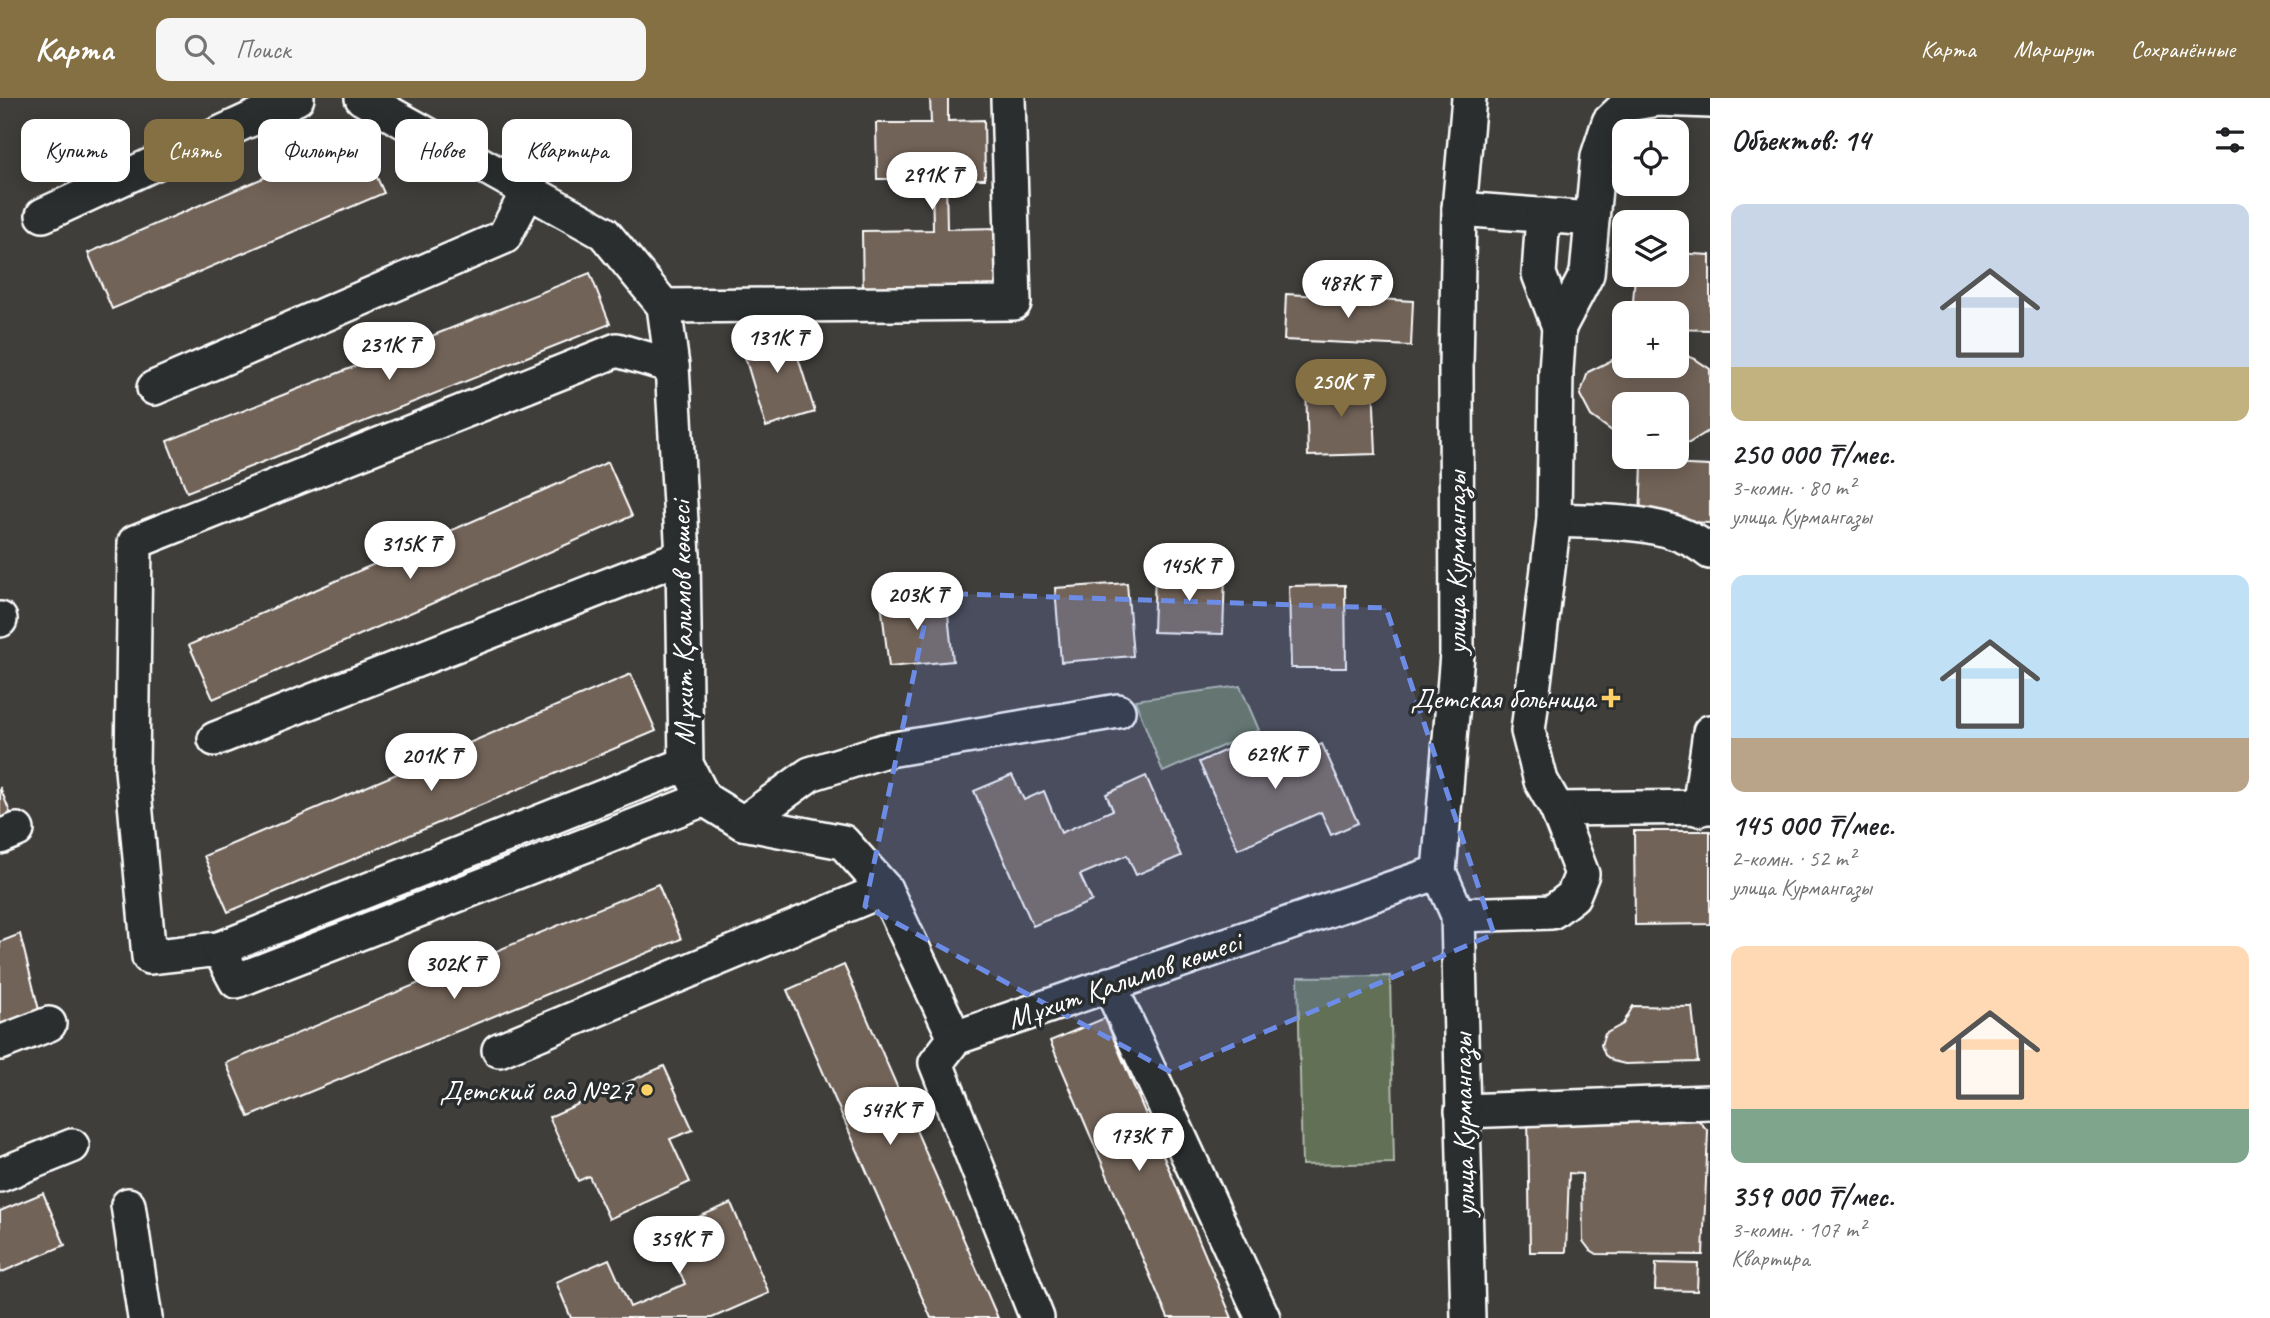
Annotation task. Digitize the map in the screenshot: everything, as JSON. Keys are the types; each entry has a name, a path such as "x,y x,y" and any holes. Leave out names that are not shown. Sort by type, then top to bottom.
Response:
{"street":[{"path":"43,215 297,98"},
{"path":"362,98 604,233 664,306 1014,303 1008,98"},
{"name":"улица Курмангазы","path":"1468,1318 1458,915 1439,872 1457,654 1458,209 1469,98"},
{"path":"1458,915 1552,912 1573,896 1582,874 1558,810 1541,781 1528,731 1554,520 1559,327 1587,274 1598,156 1609,122 1628,104 1658,99 1710,101"},
{"path":"154,388 504,237 528,191"},
{"path":"1458,209 1592,219"},
{"path":"1543,215 1539,274 1559,327"},
{"name":"Мұхит Қалимов көшесі","path":"664,306 672,366 683,556 686,764 704,799"},
{"path":"672,366 617,350 135,542 132,768 149,957 219,949 686,764"},
{"path":"1554,520 1658,526 1701,545 1710,552"},
{"path":"215,739 683,556"},
{"path":"743,823 810,774 883,751 1118,710"},
{"path":"1558,810 1704,808 1710,732"},
{"path":"219,949 236,981 704,799 743,823 843,842 885,889 954,1038 936,1063 1037,1318"},
{"name":"Мұхит Қалимов көшесі","path":"954,1038 1439,872"},
{"path":"499,1050 885,889"},
{"path":"1109,984 1263,1318"},
{"path":"0,1043 49,1024"},
{"path":"1462,1111 1710,1102"},
{"path":"0,1175 72,1146"},
{"path":"128,1205 145,1318"}],"highlighted area":[{"path":"931,593 1386,608 1494,934 1171,1072 865,906"}],"green space":[{"path":"1240,686 1259,730 1163,772 1135,700"},
{"path":"1390,976 1394,1163 1302,1165 1298,977"}],"building":[{"path":"930,98 948,98 948,121 984,120 985,179 946,179 947,229 1000,228 1001,291 863,293 862,231 933,230 932,179 877,179 876,123 931,123"},
{"path":"258,180 379,182 384,193 112,309 88,253"},
{"path":"1689,254 1710,255 1710,330 1689,329 1689,301 1633,301 1634,287 1689,287"},
{"path":"590,273 610,324 187,492 167,441"},
{"path":"1286,294 1413,301 1411,346 1284,340"},
{"path":"787,322 815,412 766,427 739,337"},
{"path":"1689,357 1695,359 1710,369 1710,430 1689,443 1689,392 1612,392 1612,431 1591,416 1580,395 1588,372 1612,360 1612,378 1689,378"},
{"path":"1373,381 1376,454 1308,456 1306,383"},
{"path":"608,462 632,516 213,699 189,645"},
{"path":"1710,466 1710,523 1640,520 1642,469"},
{"path":"1155,573 1225,575 1223,634 1153,632"},
{"path":"1127,583 1133,656 1061,662 1055,588"},
{"path":"1345,585 1346,668 1291,668 1289,586"},
{"path":"946,596 953,661 889,667 881,603"},
{"path":"631,674 656,731 228,912 204,856"},
{"path":"1257,736 1271,766 1322,744 1358,823 1331,835 1321,812 1238,849 1199,762"},
{"path":"1012,775 1024,800 1044,791 1061,833 1113,810 1106,794 1146,776 1181,856 1136,875 1127,855 1080,875 1092,901 1033,926 974,791"},
{"path":"0,787 17,830 0,837"},
{"path":"1634,831 1710,831 1710,924 1635,925"},
{"path":"658,884 681,939 249,1117 226,1063"},
{"path":"20,934 43,1026 0,1043 0,942"},
{"path":"844,965 998,1318 931,1318 787,990"},
{"path":"1633,1006 1692,1007 1698,1062 1625,1064 1613,1061 1605,1055 1601,1045 1605,1034 1623,1024"},
{"path":"1105,1018 1232,1318 1168,1318 1050,1041"},
{"path":"664,1066 693,1130 670,1139 690,1182 609,1219 589,1176 578,1181 549,1117"},
{"path":"1687,1107 1708,1131 1703,1255 1597,1254 1583,1241 1582,1174 1569,1173 1566,1252 1530,1252 1528,1114"},
{"path":"43,1193 65,1245 0,1273 0,1211"},
{"path":"731,1203 769,1293 712,1318 571,1318 556,1282 609,1259 630,1307 685,1284 663,1232"},
{"path":"1656,1263 1698,1264 1697,1291 1655,1290"}],"place":[{"name":"Детская больница","path":"1611,698"},
{"name":"Детский сад №27","path":"647,1090"}]}
